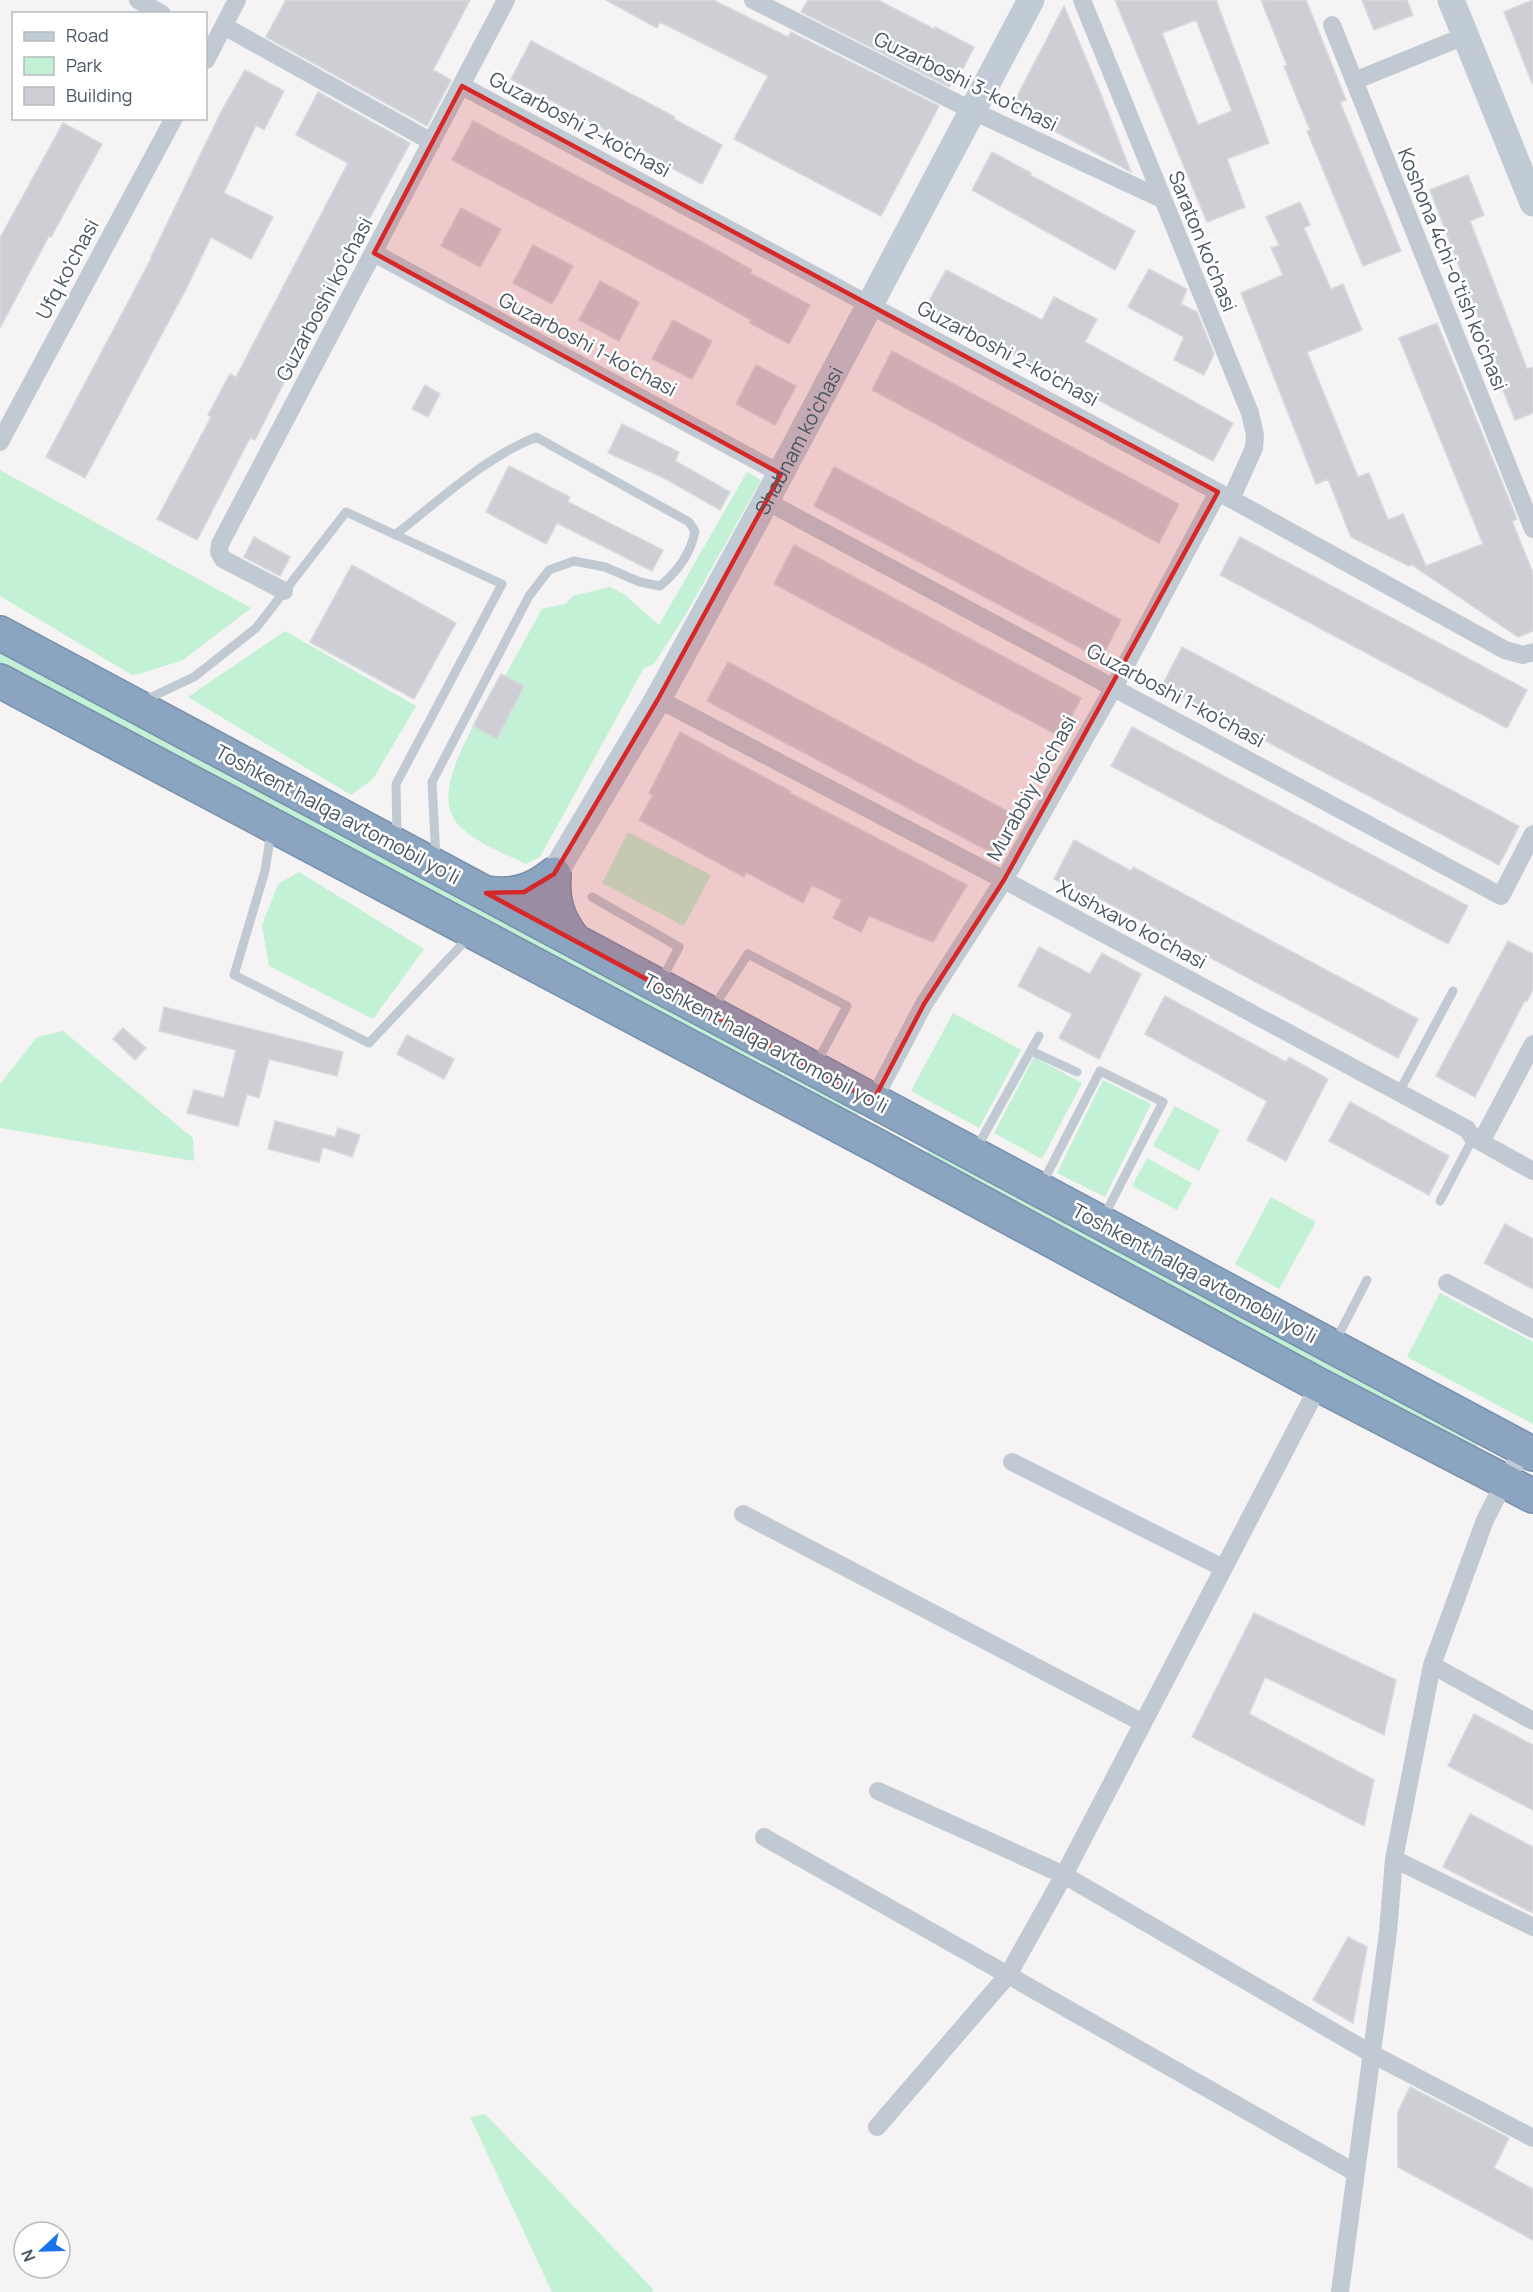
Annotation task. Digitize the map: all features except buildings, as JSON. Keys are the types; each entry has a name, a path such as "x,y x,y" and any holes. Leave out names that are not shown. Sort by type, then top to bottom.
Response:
{"highway":[{"name":"Toshkent halqa avtomobil yo'li","path":"0,633 1528,1452"},
{"name":"Toshkent halqa avtomobil yo'li","path":"0,681 879,1147 1319,1385 1533,1496"},
{"path":"486,893 505,896 524,892 540,886 554,874"},
{"path":"554,874 555,909 562,925 574,940"},
{"path":"879,1147 885,1107"}],"street":[{"path":"138,0 159,12"},
{"path":"207,55 210,40 224,26 237,0"},
{"name":"Guzarboshi ko'chasi","path":"284,591 223,559 219,552 220,544 506,0"},
{"name":"Guzarboshi 3-ko'chasi","path":"753,0 971,111 1162,199"},
{"name":"Shabnam ko'chasi","path":"554,874 658,699 781,474 1031,0"},
{"name":"Saraton ko'chasi","path":"1082,0 1250,413 1256,435 1251,458 1225,495"},
{"path":"1458,2 1465,36 1533,203"},
{"name":"Koshona 4chi-o'tish ko'chasi","path":"1332,25 1533,529"},
{"path":"224,26 432,142"},
{"path":"1354,81 1465,36"},
{"name":"Guzarboshi 2-ko'chasi","path":"462,86 1225,495 1505,650 1523,656 1533,652"},
{"name":"Ufq ko'chasi","path":"0,442 173,120"},
{"name":"Guzarboshi 1-ko'chasi","path":"374,253 781,474"},
{"name":"Murabbiy ko'chasi","path":"885,1107 924,1004 1004,880 1225,495"},
{"name":"Guzarboshi 1-ko'chasi","path":"766,501 1501,896 1533,834"},
{"name":"Xushxavo ko'chasi","path":"658,699 1004,880 1399,1092 1467,1129 1477,1140 1533,1171"},
{"path":"1477,1140 1533,1044"},
{"path":"1447,1283 1533,1329"},
{"path":"877,2127 1008,1975 1064,1875 1319,1385"},
{"path":"1345,2289 1356,2174 1388,1932 1394,1859 1431,1665 1485,1521 1505,1481 1528,1452"},
{"path":"1012,1462 1223,1568"},
{"path":"742,1514 1143,1723"},
{"path":"1431,1665 1533,1721"},
{"path":"878,1791 1064,1875 1372,2054 1533,2138"},
{"path":"764,1837 1356,2174"},
{"path":"1394,1859 1533,1927"}],"lane":[{"path":"395,535 487,464 515,446 536,437 689,522 694,531 693,543 675,575 660,586 640,582 605,567 574,561 549,570 529,596 432,782 437,867"},
{"path":"135,705 194,677 256,628 346,512 502,584 396,784 397,845"},
{"path":"272,824 265,871 234,975 369,1043 474,931"},
{"path":"592,897 679,947 659,986"},
{"path":"710,1013 747,954 847,1006 814,1069"},
{"path":"1399,1092 1453,991"},
{"path":"973,1154 1039,1036"},
{"path":"1031,1051 1077,1072"},
{"path":"1039,1189 1100,1071 1163,1102 1101,1222"},
{"path":"1440,1201 1477,1140"},
{"path":"1332,1346 1367,1280"}],"highlighted area":[{"path":"462,86 1218,492 1004,880 924,1004 873,1101 486,893 524,892 554,874 658,699 781,474 374,253"}],"green space":[{"path":"0,470 251,608 183,660 132,675 0,596"},
{"path":"747,472 761,480 686,614 654,664 644,668 540,857 526,864 486,845 464,830 454,819 450,807 449,793 455,765 473,726 497,738 524,687 505,676 542,609 565,604 573,596 610,587 625,595 659,625"},
{"path":"285,631 416,706 373,779 351,795 188,697"},
{"path":"0,650 861,1111 855,1121 0,664"},
{"path":"628,832 711,875 684,926 602,883"},
{"path":"299,872 424,949 373,1019 269,966 262,925 278,884"},
{"path":"953,1013 1021,1050 979,1128 911,1091"},
{"path":"63,1031 193,1138 194,1161 0,1128 0,1084 37,1037"},
{"path":"1034,1057 1082,1083 1042,1159 994,1133"},
{"path":"1103,1080 1151,1104 1105,1197 1057,1173"},
{"path":"1175,1106 1220,1130 1199,1171 1153,1146"},
{"path":"931,1146 1479,1443 1474,1453 925,1156"},
{"path":"1147,1158 1192,1183 1177,1210 1132,1186"},
{"path":"1271,1197 1316,1222 1279,1289 1235,1264"},
{"path":"1440,1293 1533,1342 1533,1424 1407,1357"},
{"path":"485,2114 654,2290 652,2292 552,2292 470,2117"}]}
